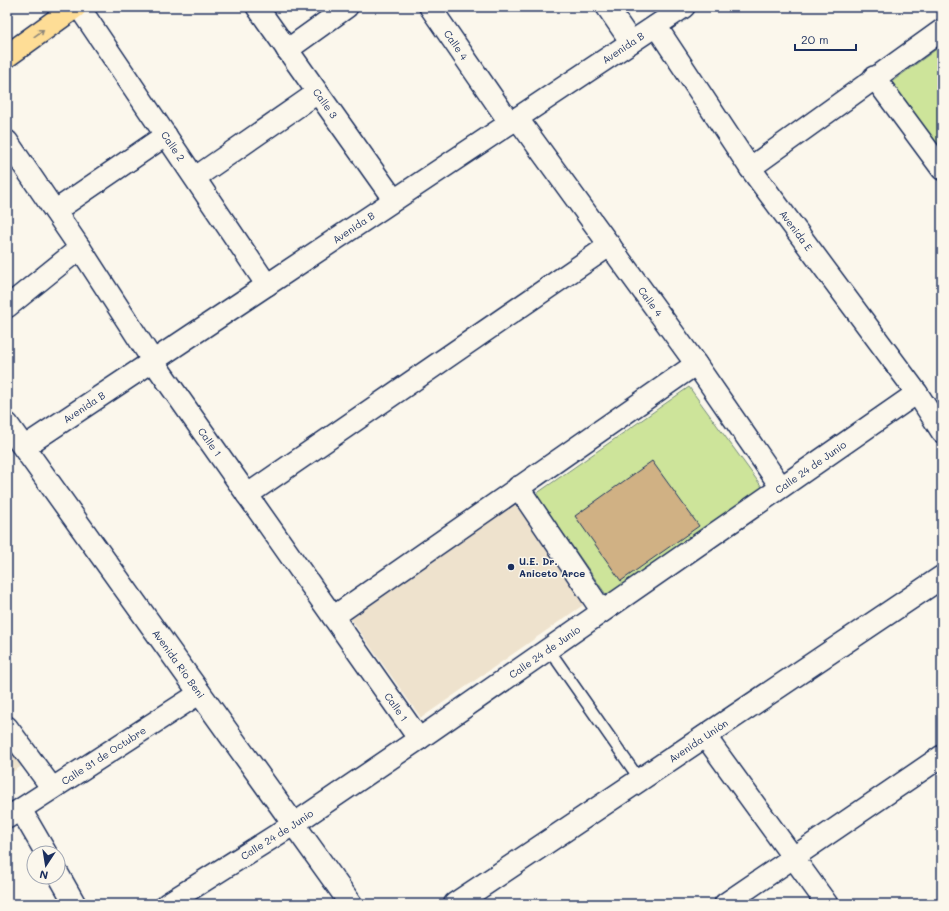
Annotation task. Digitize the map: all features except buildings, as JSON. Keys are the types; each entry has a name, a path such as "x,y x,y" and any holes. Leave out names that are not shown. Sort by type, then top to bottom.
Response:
{"main road":[{"path":"7,56 75,7"}],"street":[{"name":"Calle 2","path":"79,7 196,177 267,285"},
{"name":"Calle 3","path":"257,7 394,200"},
{"path":"287,50 347,7"},
{"path":"607,7 631,42"},
{"name":"Avenida B","path":"24,447 684,7"},
{"name":"Calle 4","path":"437,10 513,120 610,245 696,364 781,487"},
{"name":"Avenida E","path":"656,26 750,168 917,393 942,432"},
{"path":"750,168 874,77 942,30"},
{"path":"874,77 942,169"},
{"path":"196,177 317,93"},
{"path":"55,211 166,135"},
{"name":"Calle 1","path":"7,141 80,248 153,361 419,739"},
{"path":"247,495 610,245"},
{"path":"7,307 80,248"},
{"path":"333,618 518,487 696,364"},
{"name":"Calle 24 de Junio","path":"167,904 294,824 419,739 917,393"},
{"name":"Avenida Río Beni","path":"7,424 351,904"},
{"path":"518,487 602,611"},
{"name":"Avenida Unión","path":"455,904 942,577"},
{"name":"Calle 31 de Octubre","path":"14,814 200,693"},
{"path":"7,727 52,788"},
{"path":"705,736 827,904"},
{"path":"725,904 942,756"},
{"path":"14,814 39,845"},
{"path":"64,885 75,904"}],"lane":[{"path":"548,648 640,780"}],"shaded area":[{"path":"515,504 586,603 421,718 350,618"},
{"path":"7,745 22,766 7,775"}],"green space":[{"path":"942,45 942,161 886,86"},
{"path":"689,387 765,491 607,596 536,494"}],"place":[{"name":"U.E. Dr. Aniceto Arce","path":"511,567"}]}
